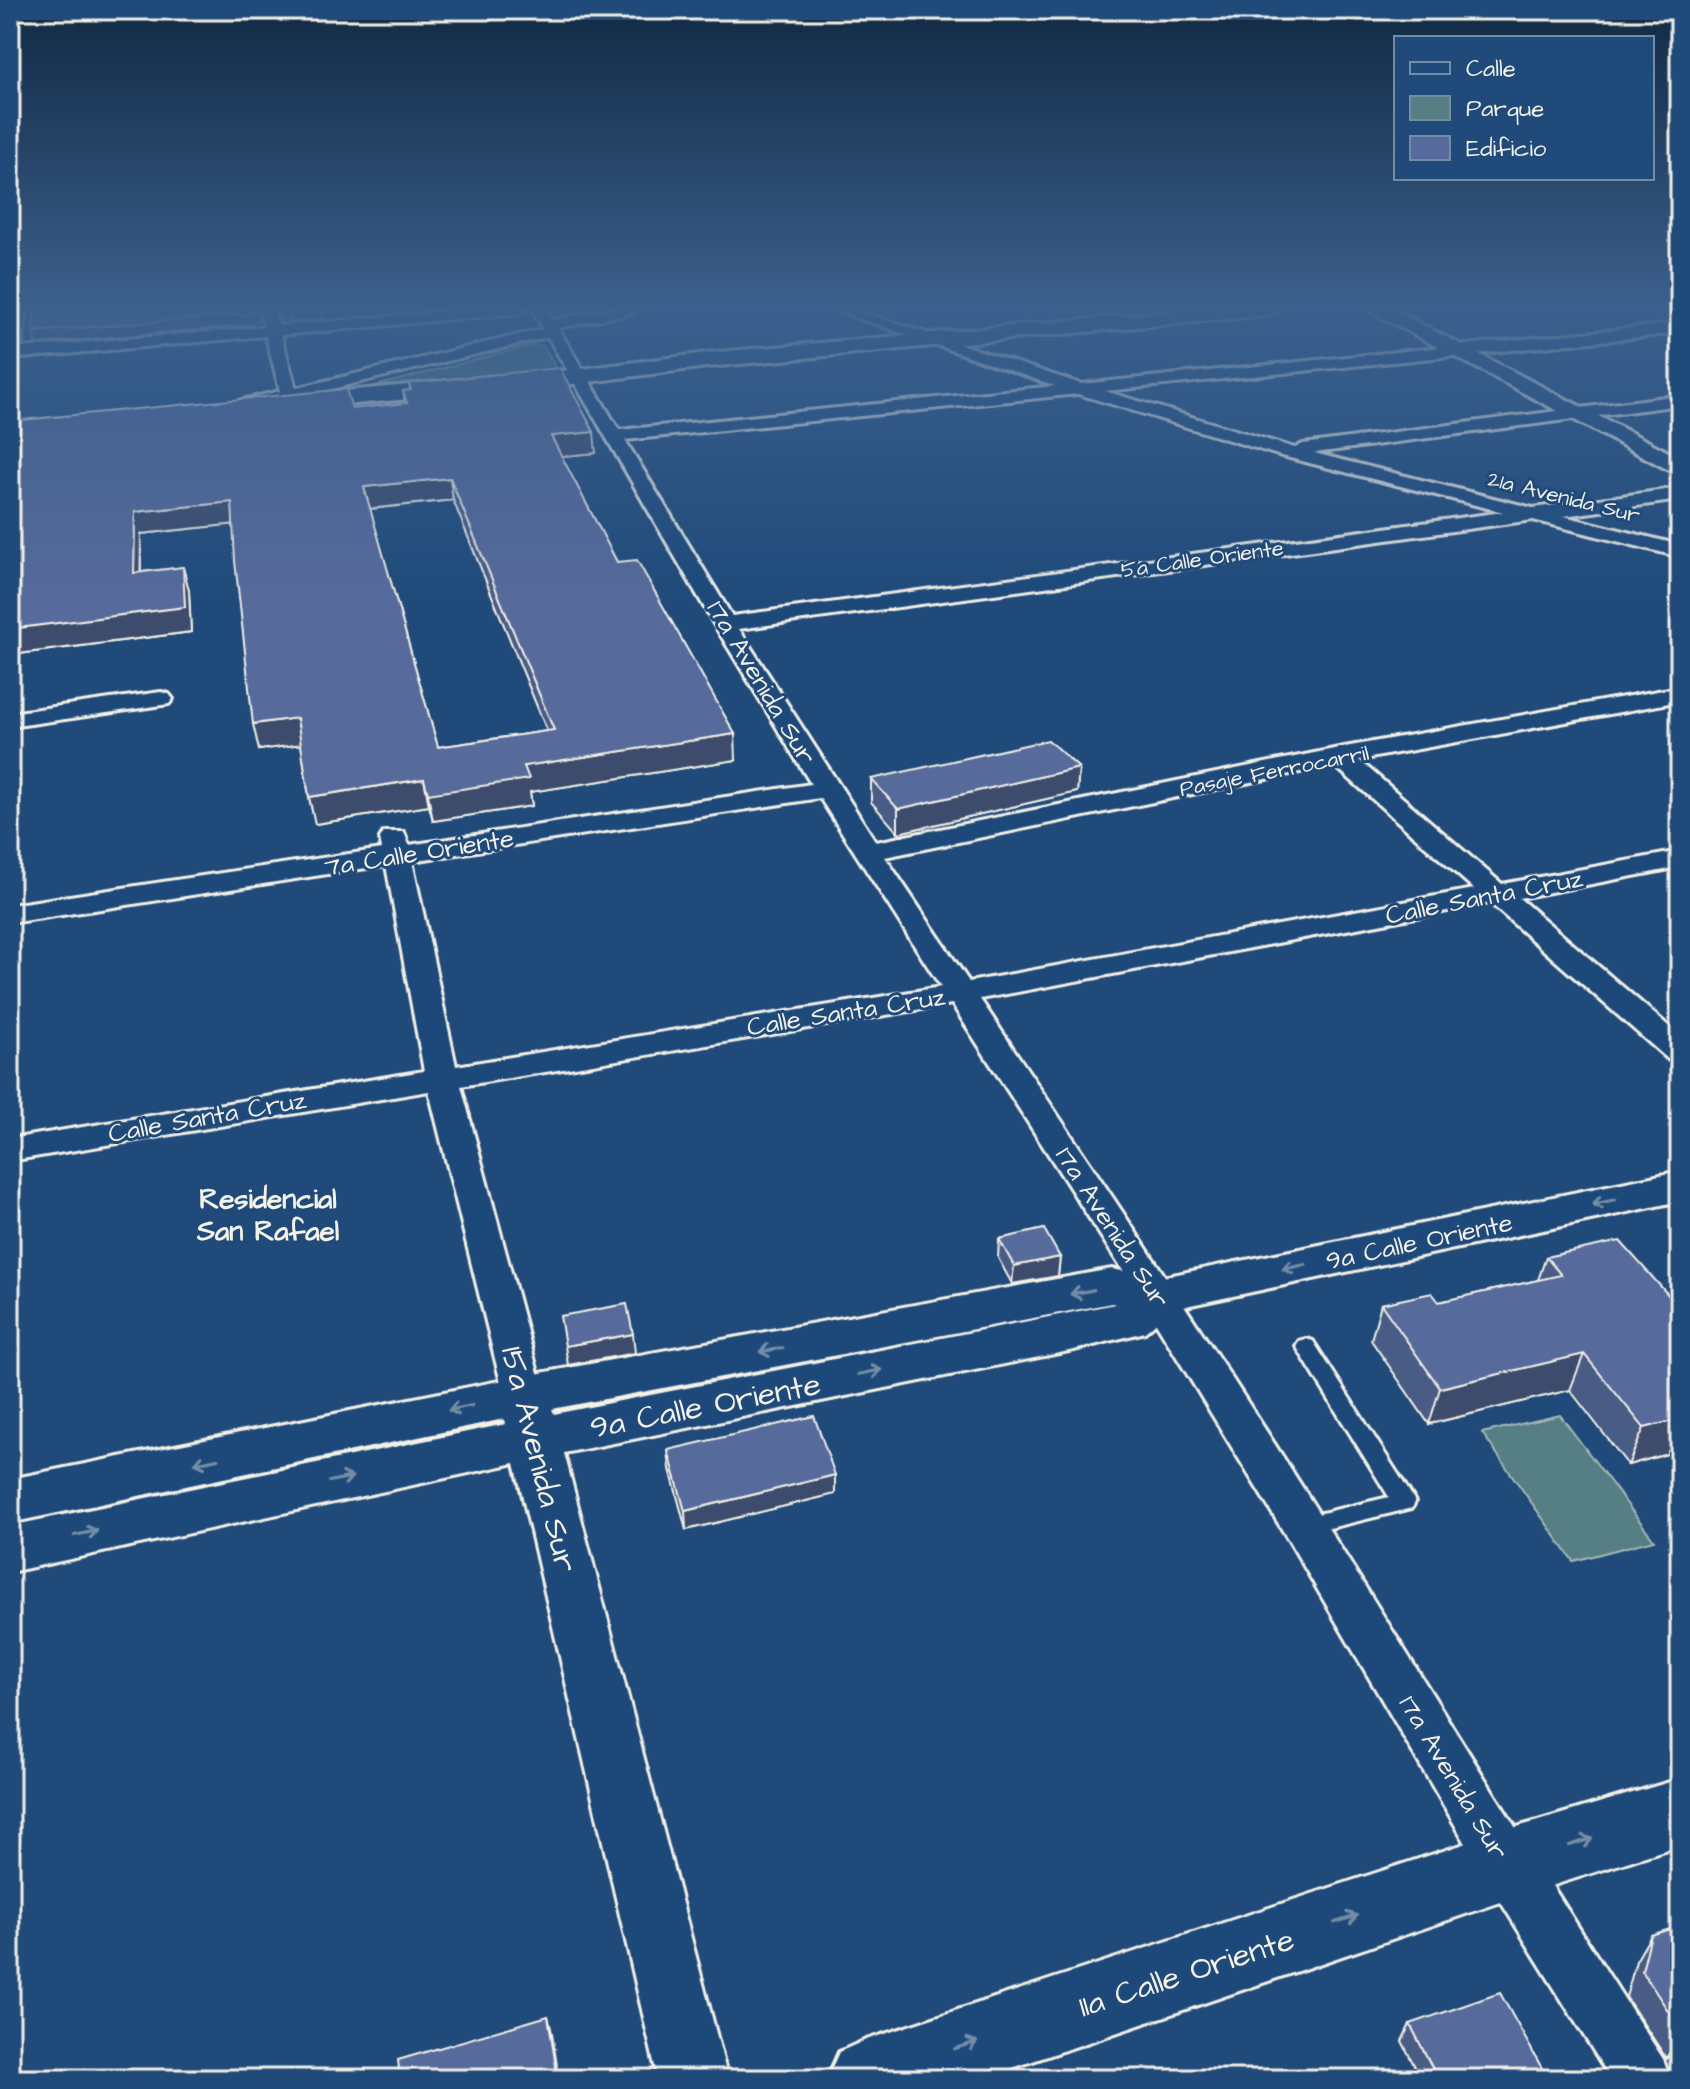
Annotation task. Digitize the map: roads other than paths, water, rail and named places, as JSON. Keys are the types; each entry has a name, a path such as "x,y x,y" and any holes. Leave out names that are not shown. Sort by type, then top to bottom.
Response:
{"main road":[{"path":"226,409 253,406"},
{"path":"1563,406 1680,468"},
{"path":"10,432 104,422"},
{"name":"11a Calle Oriente","path":"866,2079 1507,1865 1680,1812"}],"street":[{"path":"226,409 237,406"},
{"name":"17a Avenida Sur","path":"598,406 725,624 822,781 1158,1295 1303,1526 1507,1865 1643,2079"},
{"path":"614,436 915,406"},
{"name":"21a Avenida Sur","path":"1137,406 1284,451 1680,551"},
{"path":"1284,451 1622,406"},
{"name":"5a Calle Oriente","path":"725,624 1680,494"},
{"name":"Pasaje Ferrocarril","path":"869,852 1339,756 1680,694"},
{"path":"10,720 161,699"},
{"path":"1339,756 1680,1053"},
{"name":"7a Calle Oriente","path":"10,896 396,846 822,781"},
{"name":"7a Calle Oriente","path":"10,914 396,846"},
{"name":"15a Avenida Sur","path":"396,846 442,1077 693,2079"},
{"name":"Calle Santa Cruz","path":"10,1150 960,993 1680,859"},
{"name":"9a Calle Oriente","path":"10,1501 1074,1332 1128,1319 1158,1295 1680,1186"},
{"name":"9a Calle Oriente","path":"10,1549 529,1417"}],"lane":[{"path":"1303,1526 1404,1502 1306,1346"}],"district":[{"name":"Residencial San Rafael","path":"268,1214"}]}
